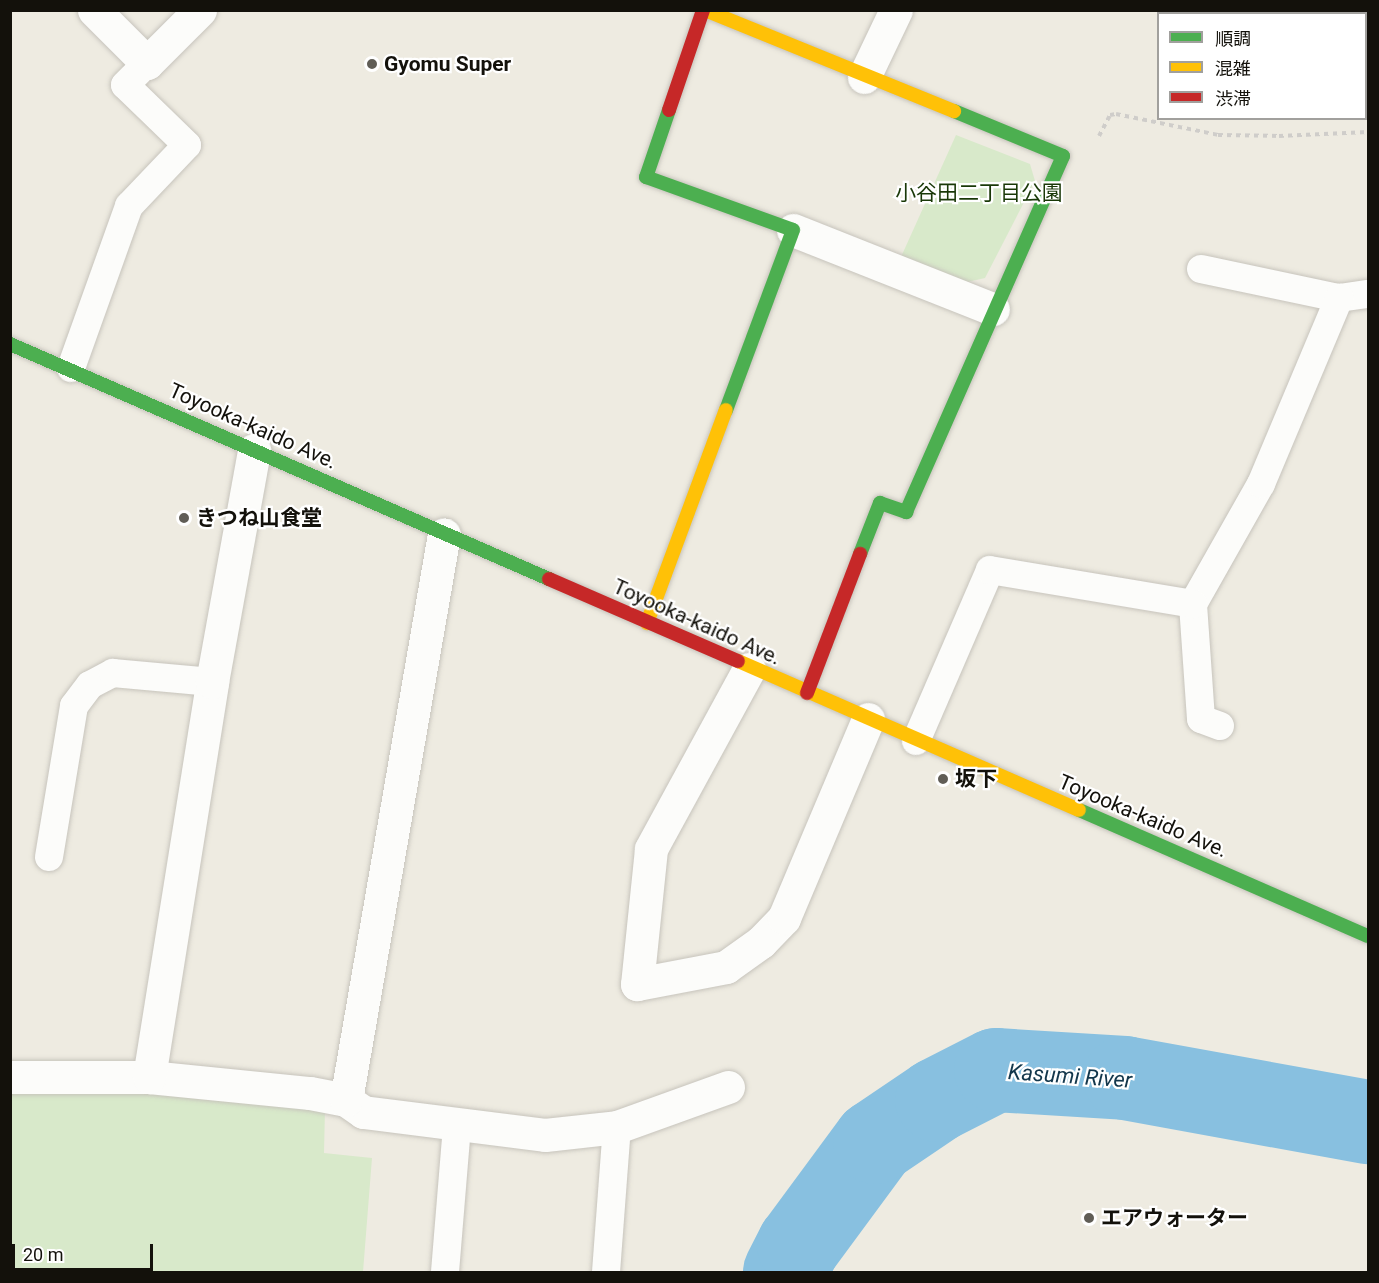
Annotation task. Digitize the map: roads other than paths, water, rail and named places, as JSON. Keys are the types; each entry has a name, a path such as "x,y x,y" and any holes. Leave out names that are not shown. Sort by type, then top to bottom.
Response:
{"street":[{"path":"94,10 147,63 200,10"},
{"path":"807,693 879,503 906,512 993,309 1063,156 704,10 646,177 793,230 993,309"},
{"path":"864,77 896,10"},
{"path":"647,623 793,230"},
{"name":"Toyooka-kaido Ave.","path":"10,344 71,368 749,669 1368,936"},
{"path":"149,1077 212,682 254,450"},
{"path":"346,1100 444,534"},
{"path":"749,669 651,849 637,984 726,967 761,942 784,918 868,719"},
{"path":"10,1077 149,1077 346,1100 363,1112 457,1126 545,1135 617,1128 728,1087"}],"lane":[{"path":"71,368 129,206 187,145 125,85 147,63"},
{"path":"1201,269 1340,298 1368,294"},
{"path":"1221,726 1201,720 1192,604 1261,484 1340,298"},
{"path":"916,741 990,570 1192,604"},
{"path":"49,857 74,706 90,685 113,673 212,682"},
{"path":"445,1272 457,1126"},
{"path":"606,1272 617,1128"}],"waterway":[{"name":"Kasumi River","path":"785,1272 799,1245 875,1142 937,1100 996,1070 1125,1078 1368,1122"}],"place":[{"name":"Gyomu Super","path":"372,64"},
{"name":"きつね山食堂","path":"184,518"},
{"name":"坂下","path":"943,779"},
{"name":"エアウォーター","path":"1089,1218"}],"park label":[{"name":"小谷田二丁目公園","path":"979,193"}]}
